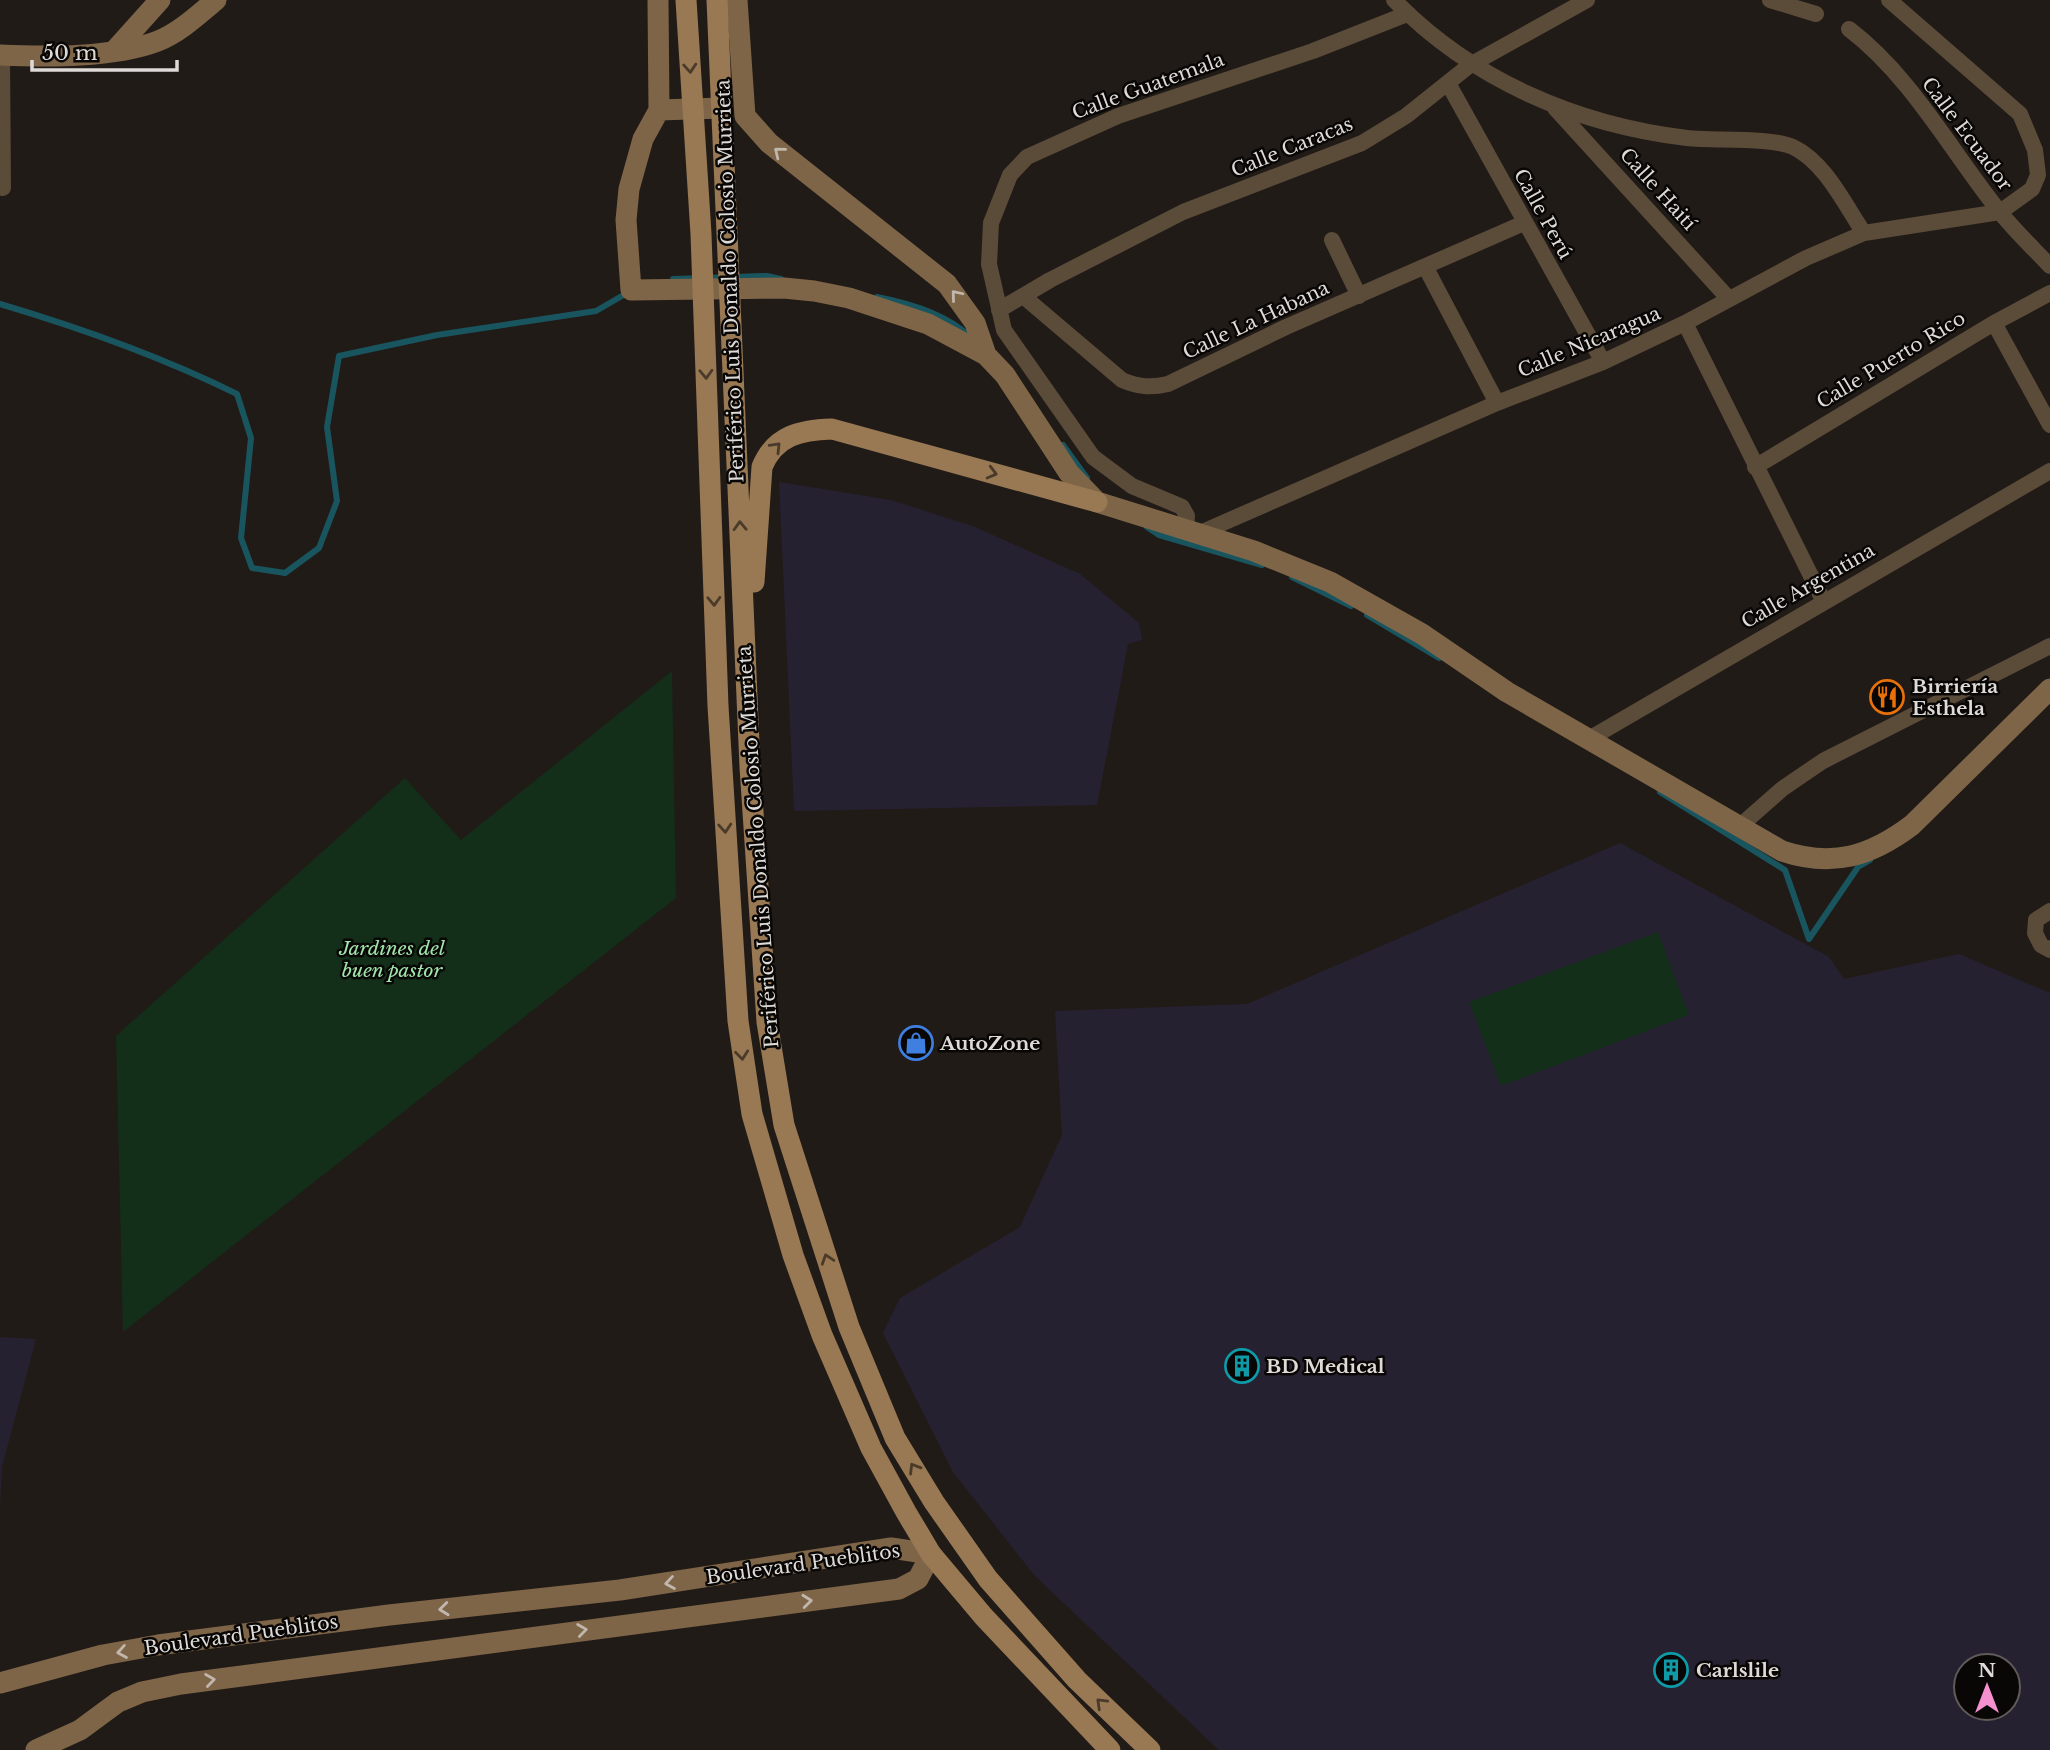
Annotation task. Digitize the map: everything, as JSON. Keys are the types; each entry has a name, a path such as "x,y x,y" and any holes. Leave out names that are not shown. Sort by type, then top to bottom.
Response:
{"main road":[{"name":"Periférico Luis Donaldo Colosio Murrieta","path":"686,0 701,234 718,706 738,1021 746,1080 771,1186 822,1335 871,1448 931,1554 984,1617 1110,1750"},
{"name":"Periférico Luis Donaldo Colosio Murrieta","path":"717,0 747,681 767,1022 783,1125 849,1327 895,1438 934,1502 988,1578 1077,1679 1150,1750"},
{"path":"747,681 762,467 771,450 795,432 832,429 1097,502"},
{"path":"934,1502 931,1554 988,1578"}],"street":[{"path":"116,49 160,0"},
{"path":"3,188 1,55 67,56 155,42 172,34 216,0"},
{"path":"658,0 659,110 643,139 629,189 626,220 631,290 783,288 814,291 849,298 928,324 986,355 1005,375 1069,473 1097,502 1193,531 1330,582 1422,634 1507,692 1782,851 1798,856 1833,860 1867,853 1912,825 2050,689"},
{"path":"737,0 741,94 745,116 779,151 947,284 975,323 986,355"},
{"path":"1394,0 1407,14 1470,65 1555,108 1661,135 1792,146 1819,167 1864,233"},
{"name":"Calle Caracas","path":"999,310 1183,212 1362,143 1449,85 1470,65 1587,0"},
{"path":"1770,0 1816,14"},
{"path":"1889,0 2020,114 2029,130 2038,175 2032,189 2000,212"},
{"name":"Calle Guatemala","path":"1193,531 1182,507 1132,486 1093,457 1004,330 989,264 991,223 1010,175 1027,157 1118,116 1312,51 1407,14"},
{"name":"Calle Ecuador","path":"1849,29 1873,50 1907,89 2000,212 2050,266"},
{"name":"Calle Perú","path":"1449,85 1603,362"},
{"path":"659,110 722,108"},
{"name":"Calle Haití","path":"1555,108 1729,299"},
{"name":"Calle Nicaragua","path":"1193,531 1497,403 1603,362 1685,323 1806,258 1864,233 2000,212"},
{"name":"Calle La Habana","path":"1023,296 1122,380 1135,386 1153,388 1168,384 1286,327 1524,223"},
{"path":"1332,240 1359,296"},
{"path":"1426,268 1497,403"},
{"name":"Calle Puerto Rico","path":"1755,467 1994,323 2050,293"},
{"path":"1685,323 1823,600"},
{"path":"1994,323 2050,425"},
{"name":"Calle Argentina","path":"1589,739 1823,600 2050,471"},
{"path":"1740,826 1782,789 1823,761 2050,646"},
{"path":"2050,911 2036,920 2035,926 2037,939 2050,950"},
{"name":"Boulevard Pueblitos","path":"0,1683 103,1655 159,1645 390,1615 620,1590 880,1549 902,1548 931,1554 918,1579 899,1589 260,1673 142,1692 118,1702 80,1730 36,1750"},
{"path":"620,1590 606,1603 605,1611 609,1617 624,1624"},
{"path":"522,1602 536,1615 536,1628 529,1638"},
{"path":"0,1683 0,1698"}],"shaded area":[{"path":"779,482 891,500 975,527 1080,574 1139,623 1142,640 1128,644 1097,805 794,811"},
{"path":"1620,843 1829,957 1844,979 1959,954 2050,993 2050,1750 1219,1750 1035,1576 953,1472 883,1333 900,1298 1020,1227 1062,1135 1055,1011 1247,1004"},
{"path":"0,1337 36,1339 2,1467 0,1506"}],"green space":[{"name":"Jardines del buen pastor","path":"672,671 676,898 123,1332 116,1036 405,778 461,840"},
{"path":"1658,932 1689,1015 1501,1086 1469,1002"}],"waterway":[{"path":"673,279 767,276 781,279"},
{"path":"0,304 121,344 237,394 251,438 241,538 252,568 285,573 319,548 337,501 327,427 339,356 437,335 596,311 627,293"},
{"path":"877,297 926,310 949,321 969,336"},
{"path":"1063,445 1087,478"},
{"path":"1147,527 1159,535 1262,565"},
{"path":"1292,577 1351,606"},
{"path":"1367,615 1439,658"},
{"path":"1660,792 1785,870 1809,939 1858,867 1870,860"}],"place":[{"name":"Birriería Esthela","path":"1887,697"},
{"name":"AutoZone","path":"916,1043"},
{"name":"BD Medical","path":"1242,1366"},
{"name":"Carlslile","path":"1671,1670"}]}
